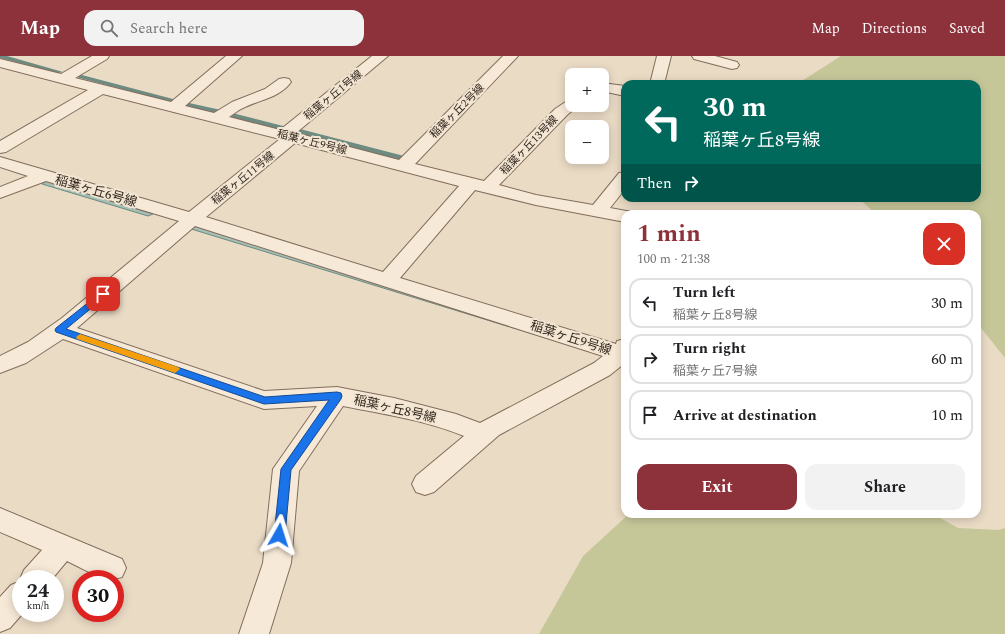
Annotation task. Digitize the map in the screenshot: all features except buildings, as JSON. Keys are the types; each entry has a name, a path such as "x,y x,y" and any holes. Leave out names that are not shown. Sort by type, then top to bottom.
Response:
{"street":[{"path":"63,79 102,56"},
{"path":"174,107 235,56"},
{"name":"稲葉ヶ丘1号線","path":"288,136 381,56"},
{"name":"稲葉ヶ丘2号線","path":"404,165 511,56"},
{"path":"658,80 664,56"},
{"path":"699,56 732,64"},
{"name":"稲葉ヶ丘9号線","path":"0,63 404,165 536,200 621,215"},
{"path":"217,118 237,105 270,92 284,82"},
{"path":"609,88 621,90"},
{"path":"0,148 101,89"},
{"name":"稲葉ヶ丘13号線","path":"387,280 479,185 565,109"},
{"name":"稲葉ヶ丘11号線","path":"0,365 15,360 59,330 192,219 288,136"},
{"name":"稲葉ヶ丘6号線","path":"0,162 192,219"},
{"path":"0,193 44,176"},
{"path":"598,212 621,183"},
{"name":"稲葉ヶ丘9号線","path":"192,219 621,351"},
{"name":"稲葉ヶ丘8号線","path":"59,330 264,400 337,396 394,407 456,423 483,434"},
{"path":"425,484 490,428 602,369 621,354"},
{"path":"254,634 277,564 286,469 337,396"},
{"path":"0,520 112,568"},
{"path":"42,570 63,546"},
{"path":"0,618 12,604"}],"green space":[{"path":"841,56 1005,56 1005,358 981,328 981,210 872,210 862,202 981,202 981,80 803,80"},
{"path":"625,518 940,518 958,528 999,530 1005,528 1005,634 539,634 583,556"}],"shaded area":[{"path":"46,181 153,214 148,216 42,184"},
{"path":"191,225 589,348 588,351 188,228"}],"waterway":[{"path":"0,56 60,72"},
{"path":"78,76 171,100"},
{"path":"189,105 218,112"},
{"path":"229,115 280,128"},
{"path":"297,131 401,158"}],"slow traffic":[{"path":"80,337 175,369"}],"route":[{"path":"103,294 59,330 264,400 312,396 337,396 286,469 279,535"}]}
